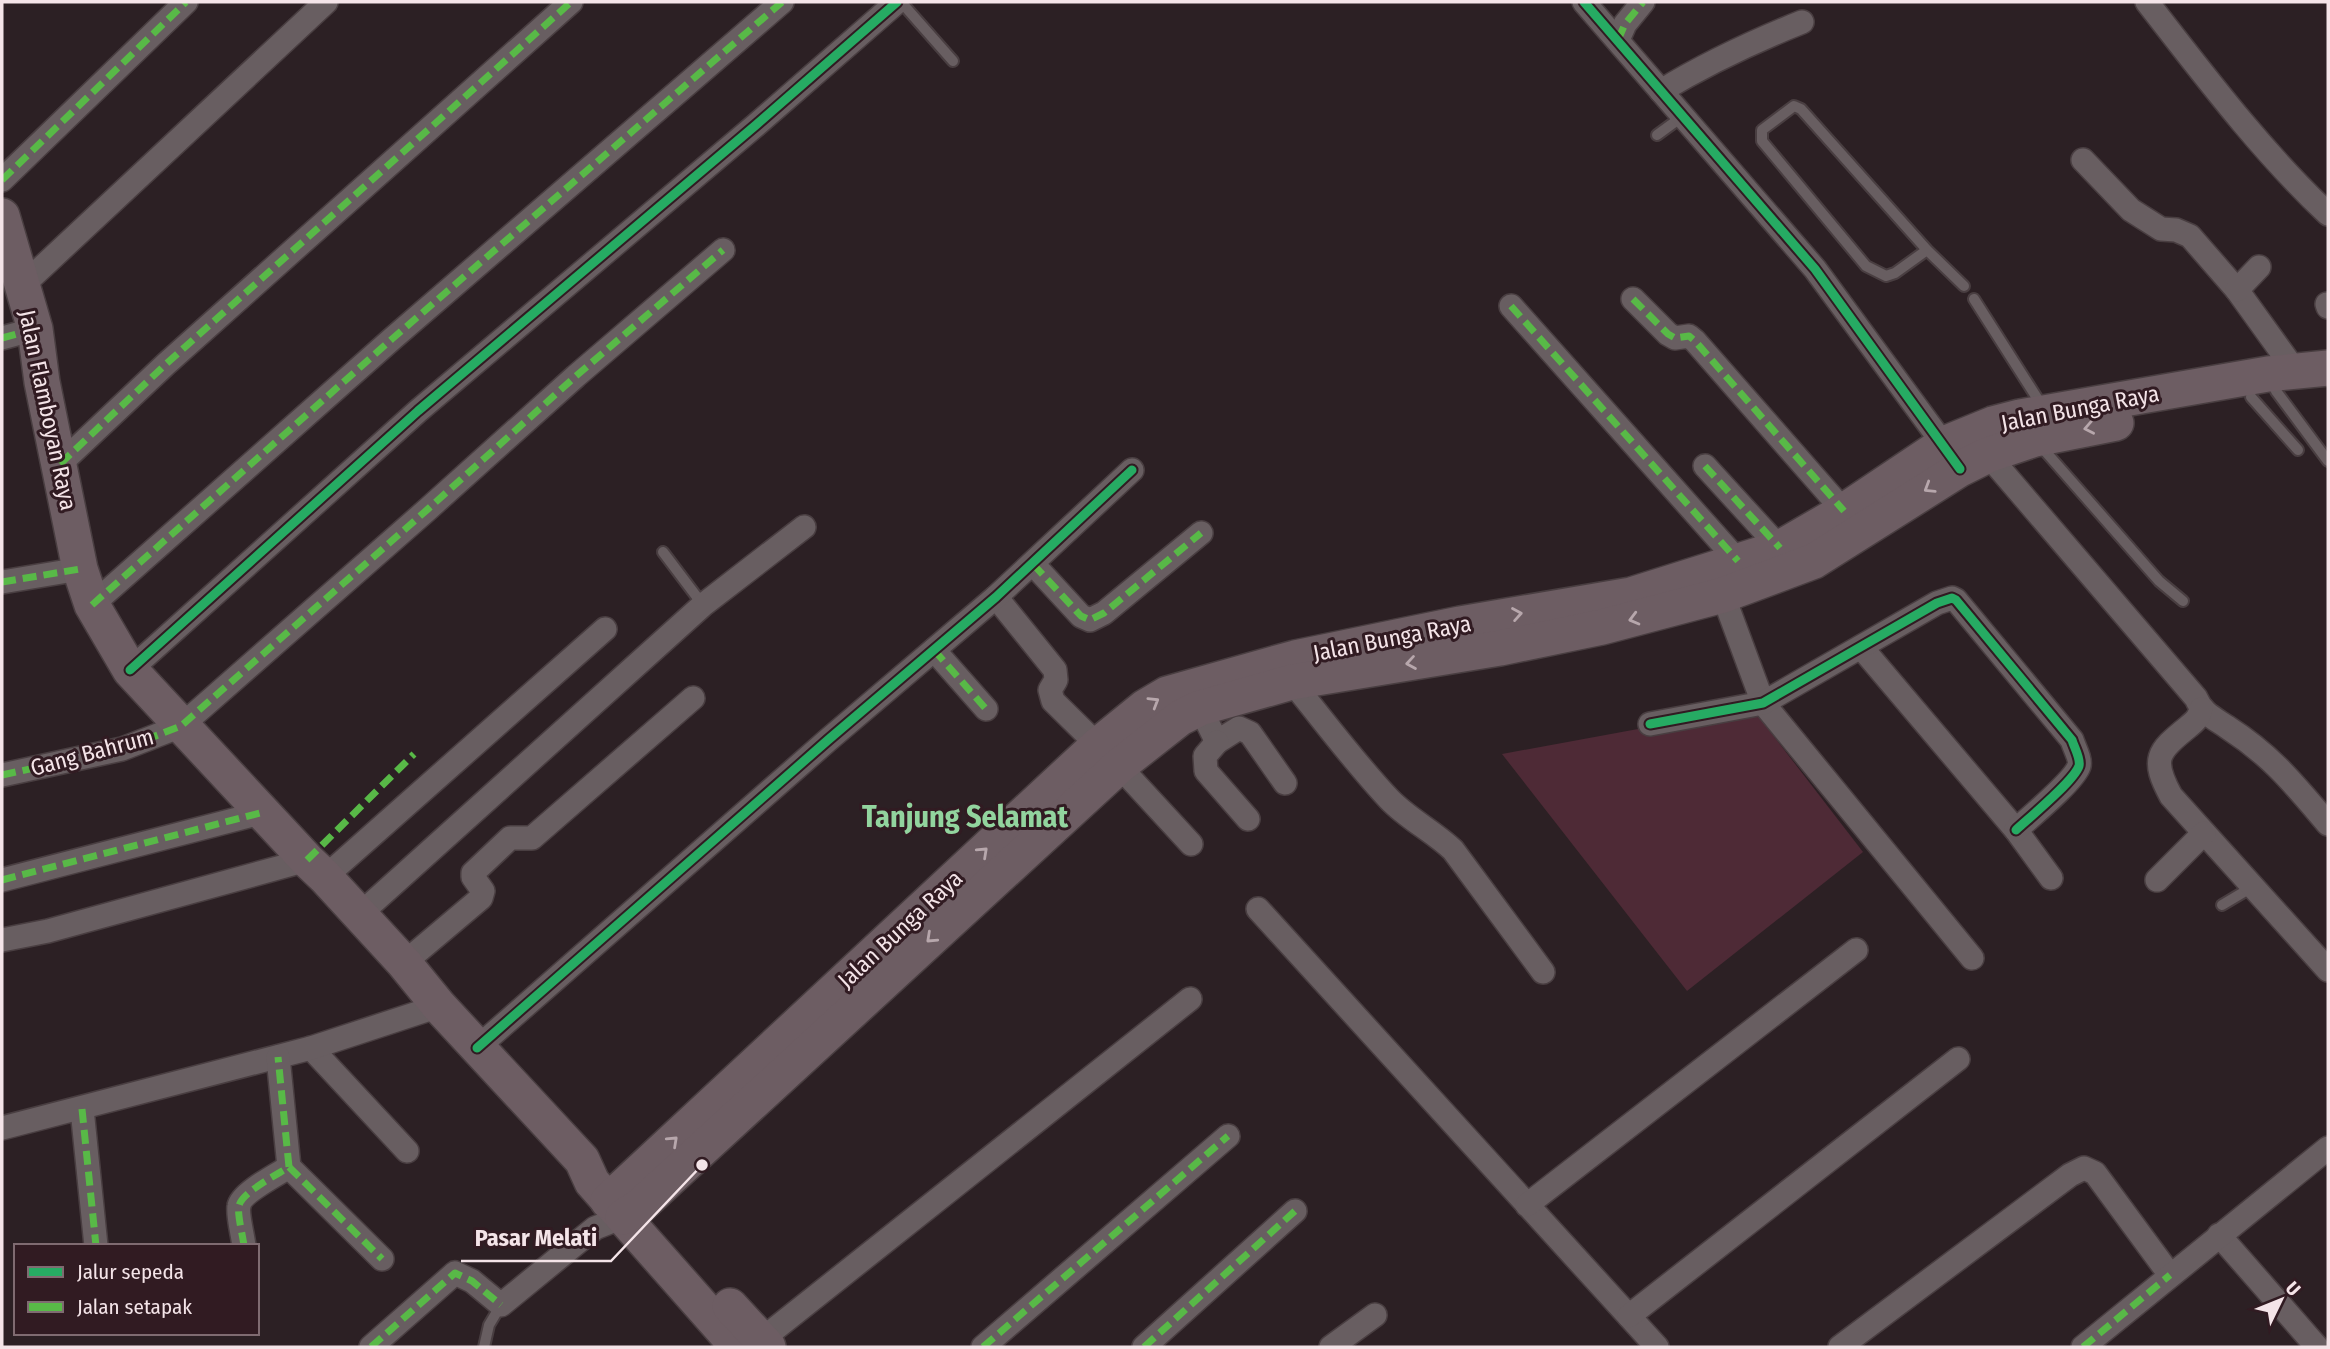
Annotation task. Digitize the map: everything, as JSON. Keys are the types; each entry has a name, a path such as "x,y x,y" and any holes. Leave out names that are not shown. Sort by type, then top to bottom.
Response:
{"main road":[{"name":"Jalan Flamboyan Raya","path":"2,216 35,329 42,382 80,569 92,605 130,670 404,963 439,1006 582,1160 606,1170 618,1208 756,1345"},
{"name":"Jalan Bunga Raya","path":"618,1208 1108,756 1145,707 1167,694 1294,658 1461,624 1631,595 1723,595 1814,561 1964,456 1993,425 2033,422 2284,380 2328,384"},
{"name":"Jalan Bunga Raya","path":"1108,756 1200,708 1292,682 1500,648 1602,627 1675,594 1738,561 1780,548 1844,510 2033,422"}],"street":[{"path":"2,180 186,2"},
{"path":"22,286 326,2"},
{"path":"60,464 166,364 571,2"},
{"path":"92,605 392,339 782,2"},
{"path":"130,670 418,411 899,2"},
{"path":"1584,2 1815,269 1964,456 2196,698 2201,709 2256,745 2328,824"},
{"path":"1618,40 1625,24 1643,2"},
{"path":"2147,2 2235,114 2328,214"},
{"path":"1661,91 1706,64 1802,22"},
{"path":"2083,160 2131,210 2161,229 2176,230 2190,236 2237,290 2284,380"},
{"path":"181,726 576,376 723,250"},
{"path":"2237,290 2259,267"},
{"path":"1633,299 1668,334 1675,338 1689,336 1695,341 1844,510"},
{"path":"1511,306 1738,561"},
{"path":"2,338 35,329"},
{"path":"1705,466 1780,548"},
{"path":"477,1048 676,872 996,597 1132,470"},
{"path":"359,915 704,605 803,527"},
{"path":"1033,564 1081,616 1090,620 1104,613 1201,533"},
{"path":"2,582 80,569"},
{"path":"1723,595 1763,703 1972,958"},
{"path":"996,597 1055,670 1056,680 1050,690 1053,701 1191,844"},
{"path":"1650,724 1763,703 1952,598 2072,740 2079,758 2079,766 2070,779 2015,830"},
{"path":"2,940 316,868 605,629"},
{"path":"1861,647 2015,830 2051,878"},
{"path":"934,650 986,709"},
{"path":"1292,682 1390,800 1420,825 1438,835 1453,850 1543,972"},
{"path":"404,963 481,898 483,891 472,877 473,873 510,838 532,838 693,698"},
{"path":"1200,708 1217,742"},
{"path":"2201,709 2199,718 2166,745 2158,763 2161,778 2171,796 2328,970"},
{"name":"Gang Bahrum","path":"2,775 122,749 181,726"},
{"path":"1248,819 1206,771 1203,762 1205,756 1217,742 1239,728 1245,729 1251,733 1285,783"},
{"path":"2,880 264,812"},
{"path":"2157,880 2204,833"},
{"path":"1258,909 1657,1347"},
{"path":"1527,1205 1856,950"},
{"path":"756,1345 1190,999"},
{"path":"2,1128 311,1048 439,1006"},
{"path":"311,1048 407,1152"},
{"path":"278,1057 289,1167 382,1259"},
{"path":"1629,1316 1958,1059"},
{"path":"82,1108 96,1244"},
{"path":"983,1347 1228,1136"},
{"path":"2083,1347 2328,1148"},
{"path":"244,1244 238,1206 252,1191 289,1167"},
{"path":"1840,1347 2070,1175 2084,1168 2095,1173 2170,1275"},
{"path":"371,1347 455,1273 472,1280 501,1305 618,1208"},
{"path":"1144,1347 1296,1211"},
{"path":"2219,1235 2320,1341"},
{"path":"1331,1347 1375,1315"}],"lane":[{"path":"899,2 953,61"},
{"path":"1927,250 1895,273 1886,276 1866,266 1762,141 1762,130 1788,109 1794,106 1801,109 1927,250 1964,286"},
{"path":"1657,135 1683,116"},
{"path":"1974,299 2033,422 2159,581 2183,601"},
{"path":"2284,380 2298,450"},
{"path":"2284,380 2328,461"},
{"path":"663,552 704,605"},
{"path":"2222,905 2254,886"},
{"path":"484,1347 489,1325 501,1305"}],"shaded area":[{"path":"1752,708 1863,852 1687,991 1502,754"}],"marked path":[{"path":"2,180 186,2"},
{"path":"60,464 166,364 571,2"},
{"path":"92,605 392,339 782,2"},
{"path":"1618,40 1625,24 1643,2"},
{"path":"2,775 122,749 181,726 576,376 723,250"},
{"path":"1633,299 1668,334 1675,338 1689,336 1695,341 1844,511"},
{"path":"1511,306 1738,561"},
{"path":"2,338 35,329"},
{"path":"1705,466 1780,548"},
{"path":"1033,564 1081,616 1090,620 1104,613 1201,533"},
{"path":"2,582 80,569"},
{"path":"934,650 986,709"},
{"path":"307,860 414,754"},
{"path":"2,880 264,812"},
{"path":"244,1244 239,1214 241,1201 289,1167 278,1057"},
{"path":"82,1109 96,1244"},
{"path":"983,1347 1228,1136"},
{"path":"289,1167 382,1259"},
{"path":"1144,1347 1295,1211"},
{"path":"371,1347 455,1273 472,1281 501,1305"},
{"path":"2083,1347 2170,1275"}],"cycle path":[{"path":"130,670 418,411 897,2"},
{"path":"1584,2 1815,269 1960,469"},
{"path":"477,1048 828,740 996,597 1132,470"},
{"path":"1650,724 1763,703 1937,603 1952,598 2072,740 2078,757 2079,766 2069,781 2016,830"}],"place":[{"name":"Pasar Melati","path":"702,1165"}],"district":[{"name":"Tanjung Selamat","path":"965,817"}]}
